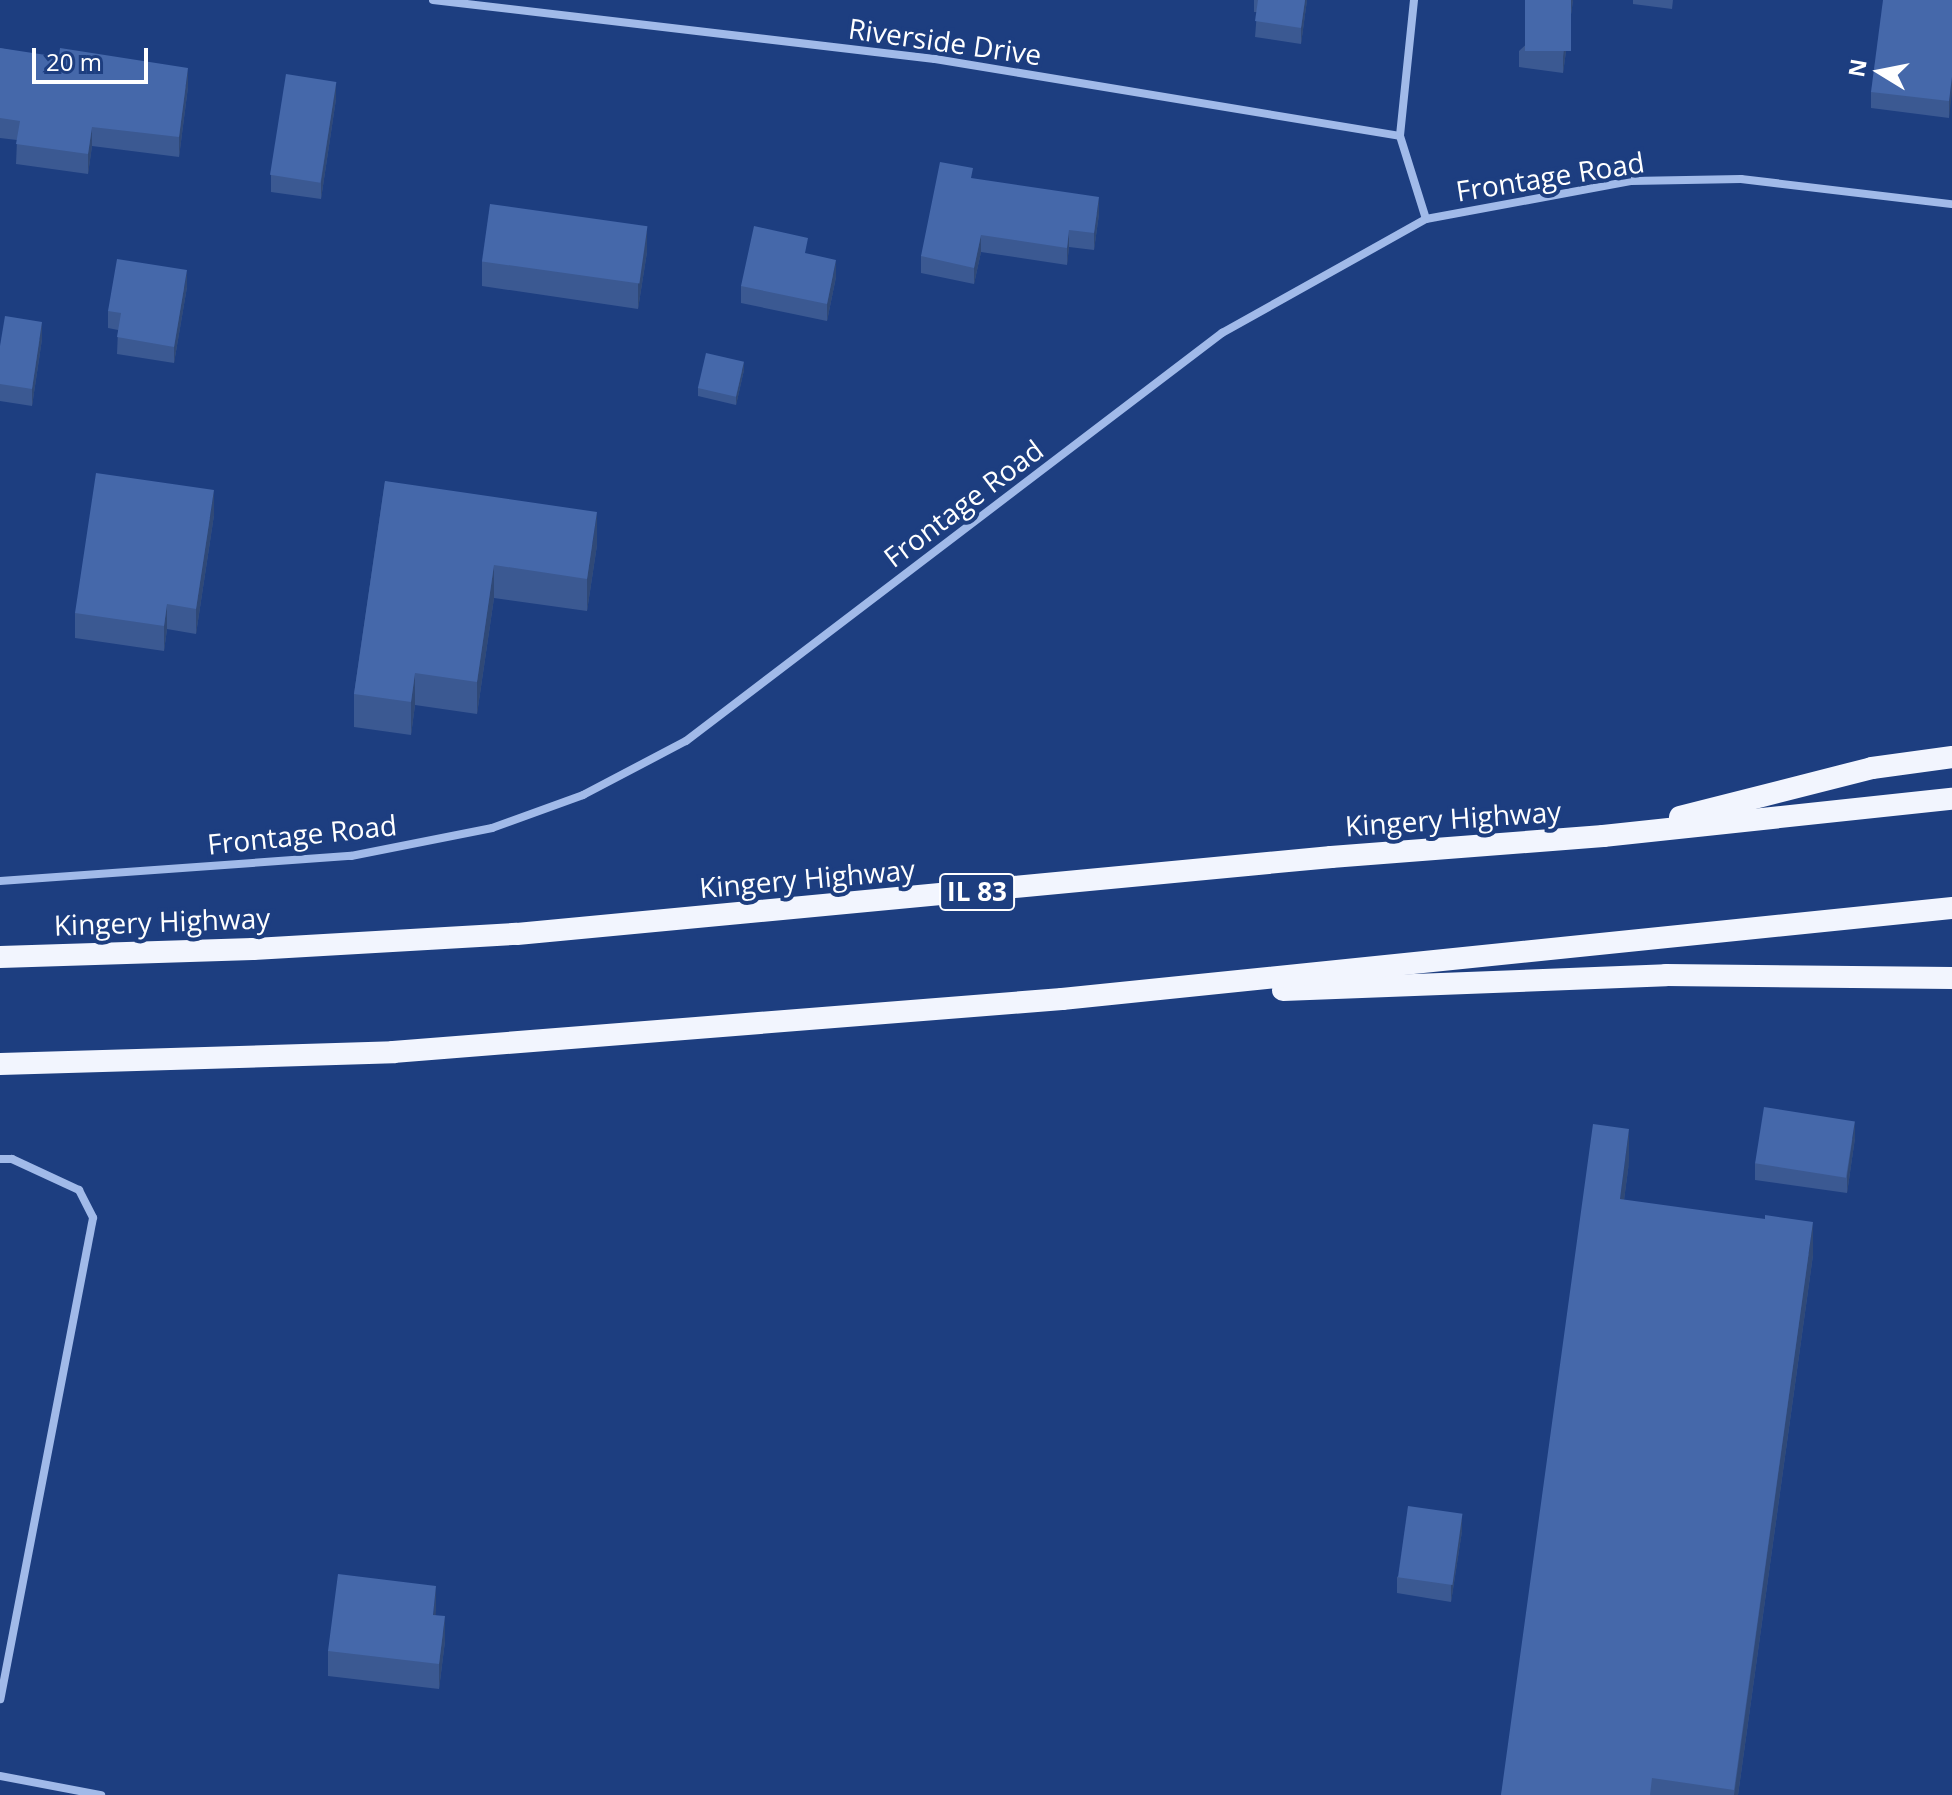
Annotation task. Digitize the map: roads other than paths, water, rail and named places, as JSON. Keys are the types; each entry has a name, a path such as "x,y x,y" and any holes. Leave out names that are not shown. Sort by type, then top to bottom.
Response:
{"highway":[{"path":"1603,836 1872,768 1952,757"},
{"name":"Kingery Highway","path":"0,957 253,949 517,934 1331,857 1603,836 1952,799"},
{"path":"0,1064 393,1052 1062,999 1952,908"},
{"path":"1062,999 1666,975 1952,978"}],"street":[{"name":"Riverside Drive","path":"433,0 935,59 1400,136"},
{"path":"1414,0 1400,136 1426,219"},
{"name":"Frontage Road","path":"0,881 351,856 492,828 583,795 686,741 1222,333 1426,219 1631,181 1741,179 1952,204"},
{"path":"0,1159 12,1159 79,1190 93,1218 0,1699"},
{"path":"0,1776 101,1795"}]}
